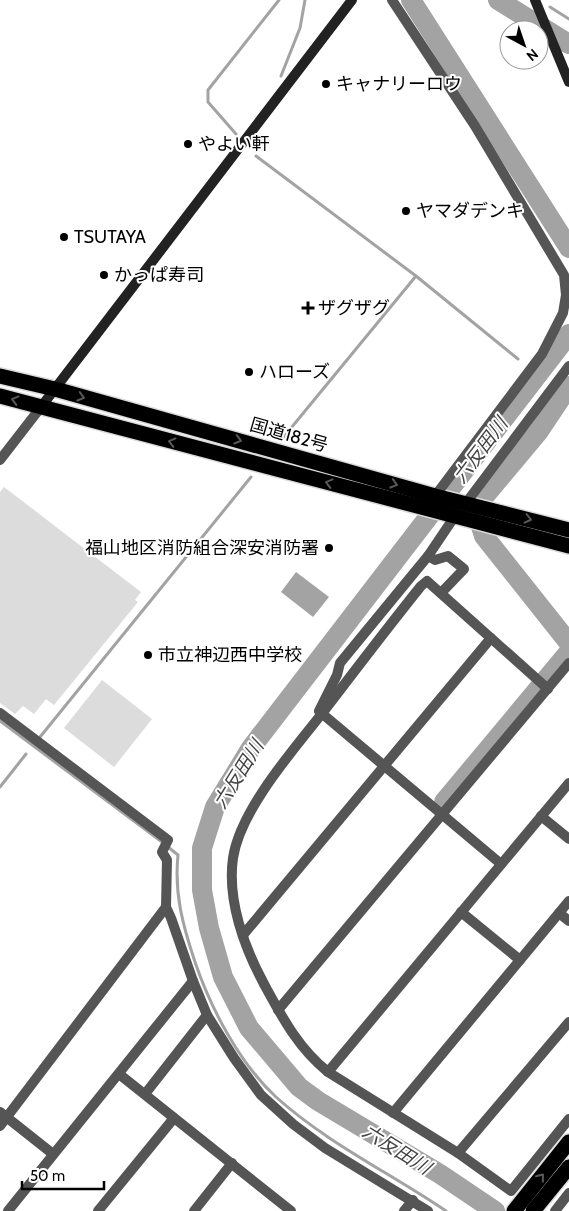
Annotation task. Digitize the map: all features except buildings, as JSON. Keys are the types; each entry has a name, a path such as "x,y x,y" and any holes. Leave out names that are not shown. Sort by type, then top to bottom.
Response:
{"highway":[{"name":"国道182号","path":"0,376 55,389 437,496 490,525 569,546"},
{"name":"国道182号","path":"0,396 427,509 487,509 569,530"},
{"path":"514,1211 569,1142"},
{"path":"533,1211 569,1167"}],"street":[{"path":"0,460 352,0"},
{"path":"392,0 475,126 564,275 566,295 563,313 542,354 437,496"},
{"path":"537,5 569,82"},
{"path":"501,864 319,711 337,675 340,663 428,556 460,510 569,366"},
{"path":"428,556 435,560 448,556 464,569 441,593"},
{"path":"544,686 427,581 421,586 322,714 253,808 240,830 231,882 243,935 257,972 297,1042 312,1059 328,1072 458,1153 511,1191 569,1119"},
{"path":"243,935 491,638"},
{"path":"278,1010 442,815 544,686 569,663"},
{"path":"0,713 168,840 162,852 167,860 166,908 207,1015 234,1058 261,1095 293,1124 325,1148 413,1200 428,1211"},
{"path":"328,1072 569,783"},
{"path":"542,816 569,839"},
{"path":"393,1113 569,901"},
{"path":"0,1126 3,1115 166,908"},
{"path":"461,912 520,960"},
{"path":"560,913 569,921"},
{"path":"8,1211 193,981"},
{"path":"145,1094 207,1015"},
{"path":"458,1153 569,1022"},
{"path":"119,1074 291,1211"},
{"path":"3,1115 53,1154"},
{"path":"98,1211 174,1118"},
{"path":"194,1211 232,1164"},
{"path":"555,1211 569,1193"},
{"path":"404,1211 413,1200"}],"shaded area":[{"path":"4,487 141,592 135,600 138,602 54,705 46,699 34,714 23,706 15,714 0,703 0,492"},
{"path":"296,572 329,597 313,617 281,592"},
{"path":"102,680 152,719 114,767 64,728"}],"waterway":[{"path":"236,134 208,102 208,90 279,0"},
{"path":"281,76 300,28 305,0"},
{"name":"六反田川","path":"411,0 569,248"},
{"path":"498,0 569,44"},
{"path":"550,7 569,19"},
{"path":"256,156 416,276 282,439"},
{"path":"416,276 518,359"},
{"name":"六反田川","path":"495,1211 440,1174 318,1101 299,1087 249,1028 223,977 209,928 202,890 202,848 215,807 251,748 569,334"},
{"name":"六反田川","path":"569,386 539,431 483,498 476,511 484,536 569,643"},
{"name":"六反田川","path":"558,392 563,396"},
{"path":"40,737 251,477"},
{"name":"六反田川","path":"444,802 569,652"},
{"path":"0,721 162,842"},
{"path":"0,787 26,754"},
{"path":"168,847 178,855 177,883 180,910 195,962 218,1017 250,1069 276,1097 316,1129 446,1211"}],"place":[{"name":"キャナリーロウ","path":"326,84"},
{"name":"やよい軒","path":"188,144"},
{"name":"ヤマダデンキ","path":"406,211"},
{"name":"TSUTAYA","path":"64,237"},
{"name":"かっぱ寿司","path":"104,275"},
{"name":"ザグザグ","path":"308,308"},
{"name":"ハローズ","path":"249,372"},
{"name":"福山地区消防組合深安消防署","path":"329,548"},
{"name":"市立神辺西中学校","path":"148,655"}]}
